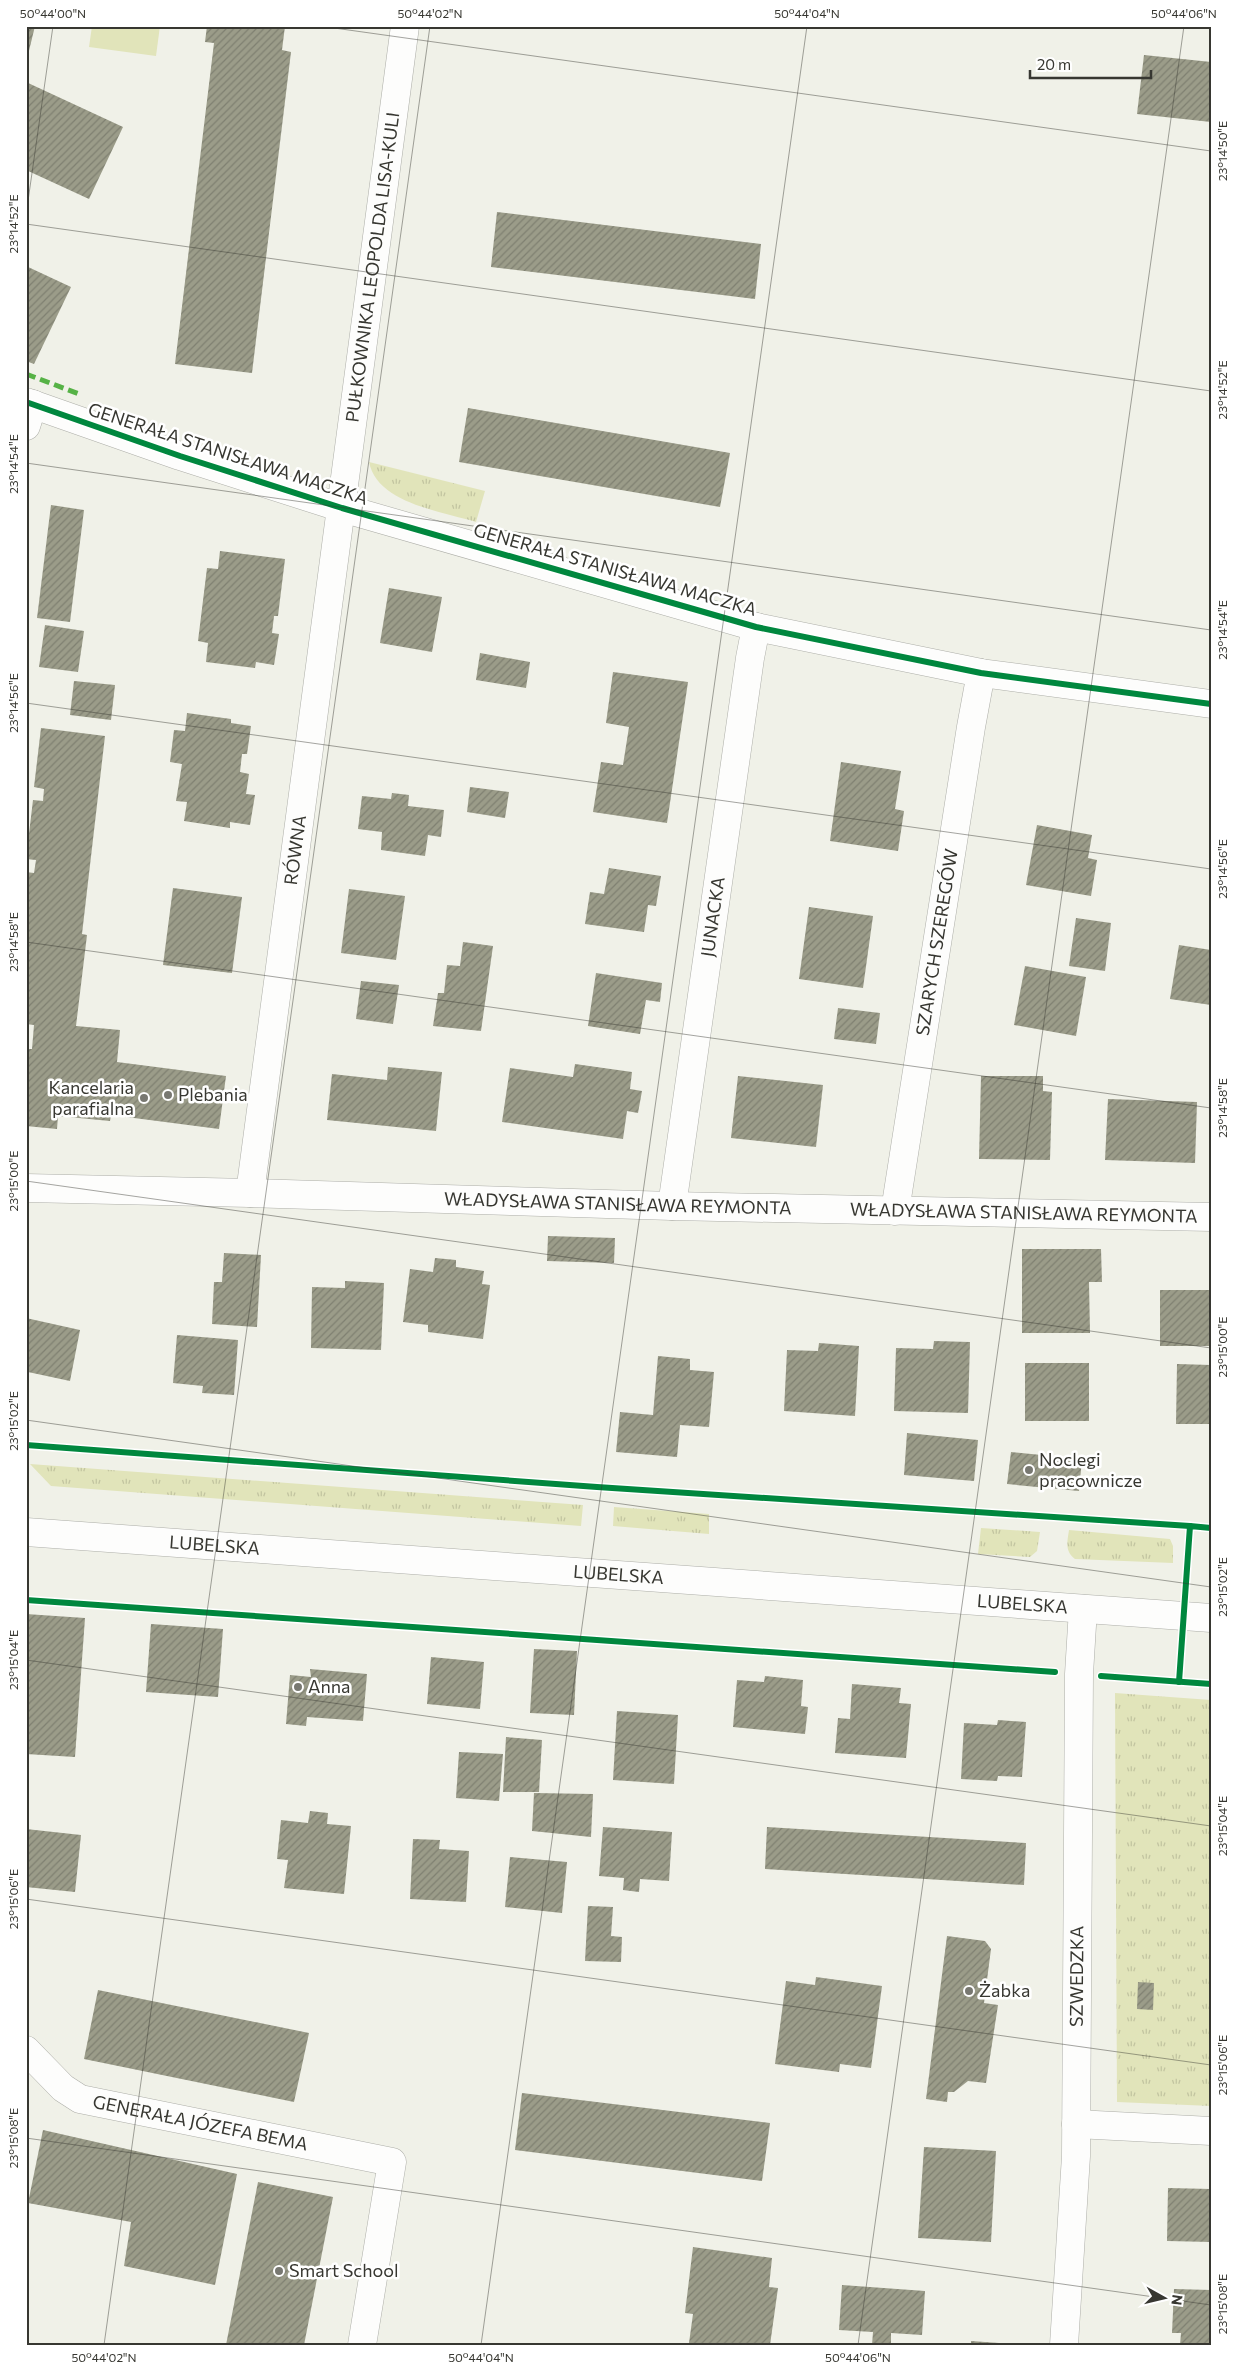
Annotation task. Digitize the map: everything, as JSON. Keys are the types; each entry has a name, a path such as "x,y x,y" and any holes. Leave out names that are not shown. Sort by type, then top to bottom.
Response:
{"street":[{"name":"PUŁKOWNIKA LEOPOLDA LISA-KULI","path":"342,508 405,26"},
{"name":"GENERAŁA STANISŁAWA MACZKA","path":"29,411 180,456 342,508 756,626 981,673 1211,704"},
{"name":"RÓWNA","path":"250,1193 332,570 342,508"},
{"name":"JUNACKA","path":"672,1206 748,668 756,626"},
{"name":"SZARYCH SZEREGÓW","path":"895,1211 981,673"},
{"name":"WŁADYSŁAWA STANISŁAWA REYMONTA","path":"26,1188 672,1206 1211,1217"},
{"name":"LUBELSKA","path":"26,1532 1211,1618"},
{"name":"SZWEDZKA","path":"1064,2345 1076,2124 1079,1674 1083,1609"},
{"name":"GENERAŁA JÓZEFA BEMA","path":"29,2053 71,2095 89,2102 392,2162 362,2345"},
{"path":"1076,2124 1211,2130"}],"green space":[{"path":"92,26 160,26 156,56 89,47"},
{"path":"369,462 485,491 476,522 428,509 397,496 384,487 374,476"},
{"path":"30,1464 583,1505 581,1526 51,1486"},
{"path":"614,1507 709,1514 709,1534 613,1526"},
{"path":"981,1528 1040,1532 1037,1551 1030,1557 978,1554"},
{"path":"1069,1530 1170,1539 1173,1546 1173,1563 1075,1559 1068,1550"},
{"path":"1115,1693 1211,1700 1211,2106 1117,2102"}],"building":[{"path":"26,26 35,26 27,59 26,59"},
{"path":"207,26 285,26 282,50 291,52 252,373 175,364 214,43 205,42"},
{"path":"1144,55 1211,62 1211,122 1137,114"},
{"path":"26,82 123,127 89,199 26,170"},
{"path":"497,212 761,244 755,299 491,267"},
{"path":"26,266 71,287 34,364 26,361"},
{"path":"468,408 730,453 720,507 459,462"},
{"path":"51,505 84,510 70,622 37,618"},
{"path":"220,551 285,559 278,616 274,616 272,633 279,634 274,665 256,662 255,668 206,662 208,643 198,641 207,568 218,569"},
{"path":"389,588 442,597 432,652 380,643"},
{"path":"45,625 84,631 78,672 39,667"},
{"path":"480,653 530,662 526,688 476,680"},
{"path":"613,672 688,682 667,823 593,812 601,762 623,765 629,727 606,723"},
{"path":"74,681 115,685 111,720 70,715"},
{"path":"187,713 231,719 231,723 251,726 247,754 242,754 240,772 249,774 246,794 255,795 250,825 230,822 230,828 184,821 187,802 176,801 182,764 170,762 174,730 185,731"},
{"path":"41,728 105,736 82,934 87,935 76,1026 120,1030 117,1062 226,1076 219,1129 111,1115 110,1121 58,1116 57,1129 26,1126 26,1049 32,1049 34,1025 26,1024 26,872 34,873 36,860 26,859 33,800 43,801 44,789 34,787"},
{"path":"841,762 901,771 895,809 904,811 898,851 830,841"},
{"path":"470,787 509,792 505,818 467,812"},
{"path":"392,793 409,795 408,806 444,810 441,837 428,835 425,856 381,850 382,832 358,829 362,796 391,799"},
{"path":"1037,825 1092,835 1088,858 1097,860 1091,896 1026,885"},
{"path":"609,868 661,876 656,906 648,905 644,932 585,924 590,892 604,894"},
{"path":"173,888 242,897 232,973 163,965"},
{"path":"349,889 405,896 396,960 341,953"},
{"path":"809,907 873,916 863,988 799,979"},
{"path":"1076,918 1111,923 1105,971 1069,966"},
{"path":"463,942 493,946 481,1031 433,1026 438,993 444,993 447,965 460,966"},
{"path":"1179,945 1211,950 1211,1005 1170,999"},
{"path":"1025,966 1086,977 1076,1036 1014,1025"},
{"path":"596,973 662,983 660,1002 646,1000 640,1034 588,1026"},
{"path":"361,981 399,985 393,1024 356,1019"},
{"path":"838,1008 880,1013 876,1044 834,1039"},
{"path":"575,1064 632,1072 630,1089 642,1091 638,1113 627,1111 623,1139 502,1122 510,1068 573,1077"},
{"path":"388,1067 442,1072 436,1131 327,1120 332,1074 387,1080"},
{"path":"738,1076 823,1085 816,1147 731,1138"},
{"path":"981,1076 1043,1076 1043,1091 1052,1092 1050,1160 979,1159"},
{"path":"1108,1099 1197,1102 1195,1163 1105,1160"},
{"path":"548,1236 615,1238 614,1263 547,1261"},
{"path":"1022,1249 1101,1249 1102,1282 1089,1282 1090,1333 1022,1333"},
{"path":"224,1253 261,1255 257,1327 212,1324 214,1282 222,1282"},
{"path":"435,1258 456,1260 456,1267 484,1271 482,1284 490,1285 483,1339 428,1332 428,1325 403,1322 410,1269 433,1272"},
{"path":"345,1281 384,1283 381,1350 311,1348 312,1287 345,1288"},
{"path":"1160,1290 1211,1290 1211,1346 1160,1346"},
{"path":"26,1318 80,1330 70,1381 28,1372 26,1378"},
{"path":"177,1335 238,1340 234,1395 202,1393 203,1386 173,1383"},
{"path":"934,1341 970,1342 968,1413 894,1411 896,1348 933,1349"},
{"path":"819,1343 859,1346 855,1416 784,1411 787,1350 818,1351"},
{"path":"658,1356 690,1359 690,1370 714,1372 709,1427 680,1425 677,1457 616,1452 620,1412 653,1415"},
{"path":"1025,1363 1089,1363 1089,1421 1025,1421"},
{"path":"1177,1364 1211,1365 1211,1424 1176,1424"},
{"path":"907,1433 978,1440 974,1481 904,1475"},
{"path":"1011,1452 1082,1459 1079,1491 1007,1484"},
{"path":"26,1614 85,1618 75,1757 26,1754"},
{"path":"151,1624 223,1629 218,1697 146,1692"},
{"path":"534,1649 577,1651 574,1715 530,1713"},
{"path":"431,1657 484,1662 480,1709 427,1704"},
{"path":"310,1669 367,1674 363,1721 307,1717 306,1726 286,1724 290,1675 311,1677"},
{"path":"765,1676 803,1680 801,1706 808,1707 805,1734 733,1727 737,1680 764,1682"},
{"path":"852,1684 901,1688 899,1703 911,1704 906,1758 835,1753 838,1718 850,1719"},
{"path":"617,1711 678,1715 674,1784 613,1780"},
{"path":"998,1720 1026,1722 1022,1777 998,1776 997,1781 961,1779 964,1723 997,1725"},
{"path":"506,1737 542,1740 539,1792 503,1792"},
{"path":"459,1752 503,1754 499,1801 456,1798"},
{"path":"534,1793 593,1794 591,1837 532,1831"},
{"path":"310,1811 328,1813 327,1824 351,1826 344,1894 284,1888 288,1860 277,1859 281,1820 308,1823"},
{"path":"603,1827 672,1832 669,1881 640,1879 639,1892 623,1890 624,1878 599,1876"},
{"path":"767,1827 1026,1843 1024,1885 765,1869"},
{"path":"26,1829 81,1835 75,1892 26,1887"},
{"path":"413,1839 440,1840 439,1849 469,1851 466,1902 410,1899"},
{"path":"510,1857 567,1862 562,1913 505,1907"},
{"path":"588,1906 613,1907 611,1936 622,1937 621,1962 585,1961"},
{"path":"947,1936 985,1941 991,1949 984,2003 998,2005 986,2083 968,2081 954,2092 948,2092 947,2102 926,2099"},
{"path":"816,1977 882,1986 871,2068 840,2064 839,2072 775,2064 786,1981 815,1985"},
{"path":"1138,1982 1154,1983 1153,2010 1137,2009"},
{"path":"98,1990 309,2033 294,2102 84,2059"},
{"path":"522,2093 770,2123 762,2181 515,2150"},
{"path":"43,2130 237,2174 215,2285 124,2266 131,2222 28,2203"},
{"path":"924,2147 996,2151 991,2242 918,2238"},
{"name":"Smart School","path":"258,2182 333,2197 304,2345 226,2345"},
{"path":"1168,2188 1211,2189 1211,2242 1167,2241"},
{"path":"693,2247 772,2258 769,2287 778,2288 770,2345 689,2343 693,2314 685,2313"},
{"path":"842,2285 925,2291 922,2335 891,2333 891,2345 872,2345 873,2332 839,2330"},
{"path":"1174,2289 1211,2290 1211,2345 1180,2345 1181,2333 1172,2333"},
{"path":"971,2341 999,2343 999,2345 971,2345"}],"marked path":[{"path":"26,374 82,395"}],"cycle path":[{"path":"26,402 180,456 342,508 756,627 981,673 1211,704"},
{"path":"26,1445 597,1487 1190,1526"},
{"path":"1179,1682 1190,1526 1211,1528"},
{"path":"26,1600 1055,1672"},
{"path":"1101,1676 1211,1684"}],"place":[{"name":"Plebania","path":"168,1095"},
{"name":"Kancelaria parafialna","path":"144,1098"},
{"name":"Noclegi pracownicze","path":"1029,1470"},
{"name":"Anna","path":"298,1687"},
{"name":"Żabka","path":"969,1991"},
{"name":"Smart School","path":"279,2271"}]}
